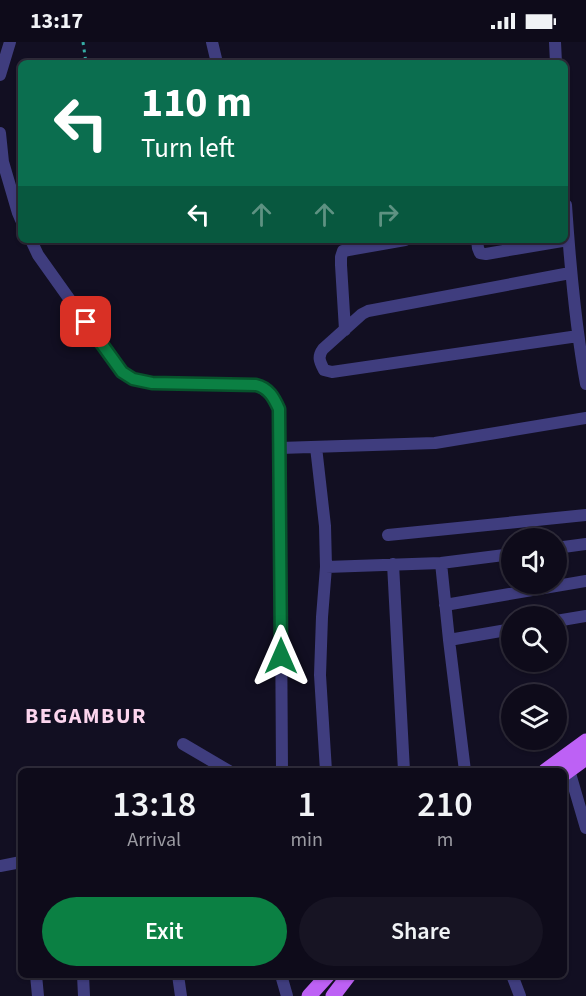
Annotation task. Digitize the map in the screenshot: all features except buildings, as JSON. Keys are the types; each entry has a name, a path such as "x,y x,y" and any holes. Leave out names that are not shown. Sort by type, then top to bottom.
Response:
{"main road":[{"path":"549,768 586,741"},
{"path":"567,772 586,758"},
{"path":"309,996 324,978"},
{"path":"333,996 347,978"}],"street":[{"path":"0,75 10,42"},
{"path":"212,42 216,60"},
{"path":"555,42 556,60"},
{"path":"0,133 3,162 18,213"},
{"path":"568,240 570,273 586,384"},
{"path":"32,243 38,255 122,372 133,379 152,383 256,385 263,387 273,396 279,409 280,448 282,768"},
{"path":"345,330 341,265 343,251 388,243"},
{"path":"478,243 480,253 486,254 550,243"},
{"path":"570,273 362,314 323,349 319,358 324,370 332,372 578,336"},
{"path":"280,448 435,443 586,418"},
{"path":"316,447 325,526 326,567 320,675 326,768"},
{"path":"388,535 586,515"},
{"path":"567,547 586,544"},
{"path":"326,567 441,563 501,555"},
{"path":"441,563 465,768"},
{"path":"393,564 404,768"},
{"path":"445,605 586,581"},
{"path":"567,619 586,616"},
{"path":"449,640 501,631"},
{"path":"183,744 224,768"},
{"path":"567,772 586,828"},
{"path":"0,866 18,863"},
{"path":"36,978 38,996"},
{"path":"83,978 84,996"},
{"path":"178,978 181,996"},
{"path":"282,978 287,996"},
{"path":"513,978 520,996"}],"path":[{"path":"83,42 86,60"}],"district":[{"name":"BEGAMBUR","path":"86,716"}],"route":[{"path":"86,322 122,372 133,379 152,383 256,385 263,387 273,396 279,409 281,656"}]}
